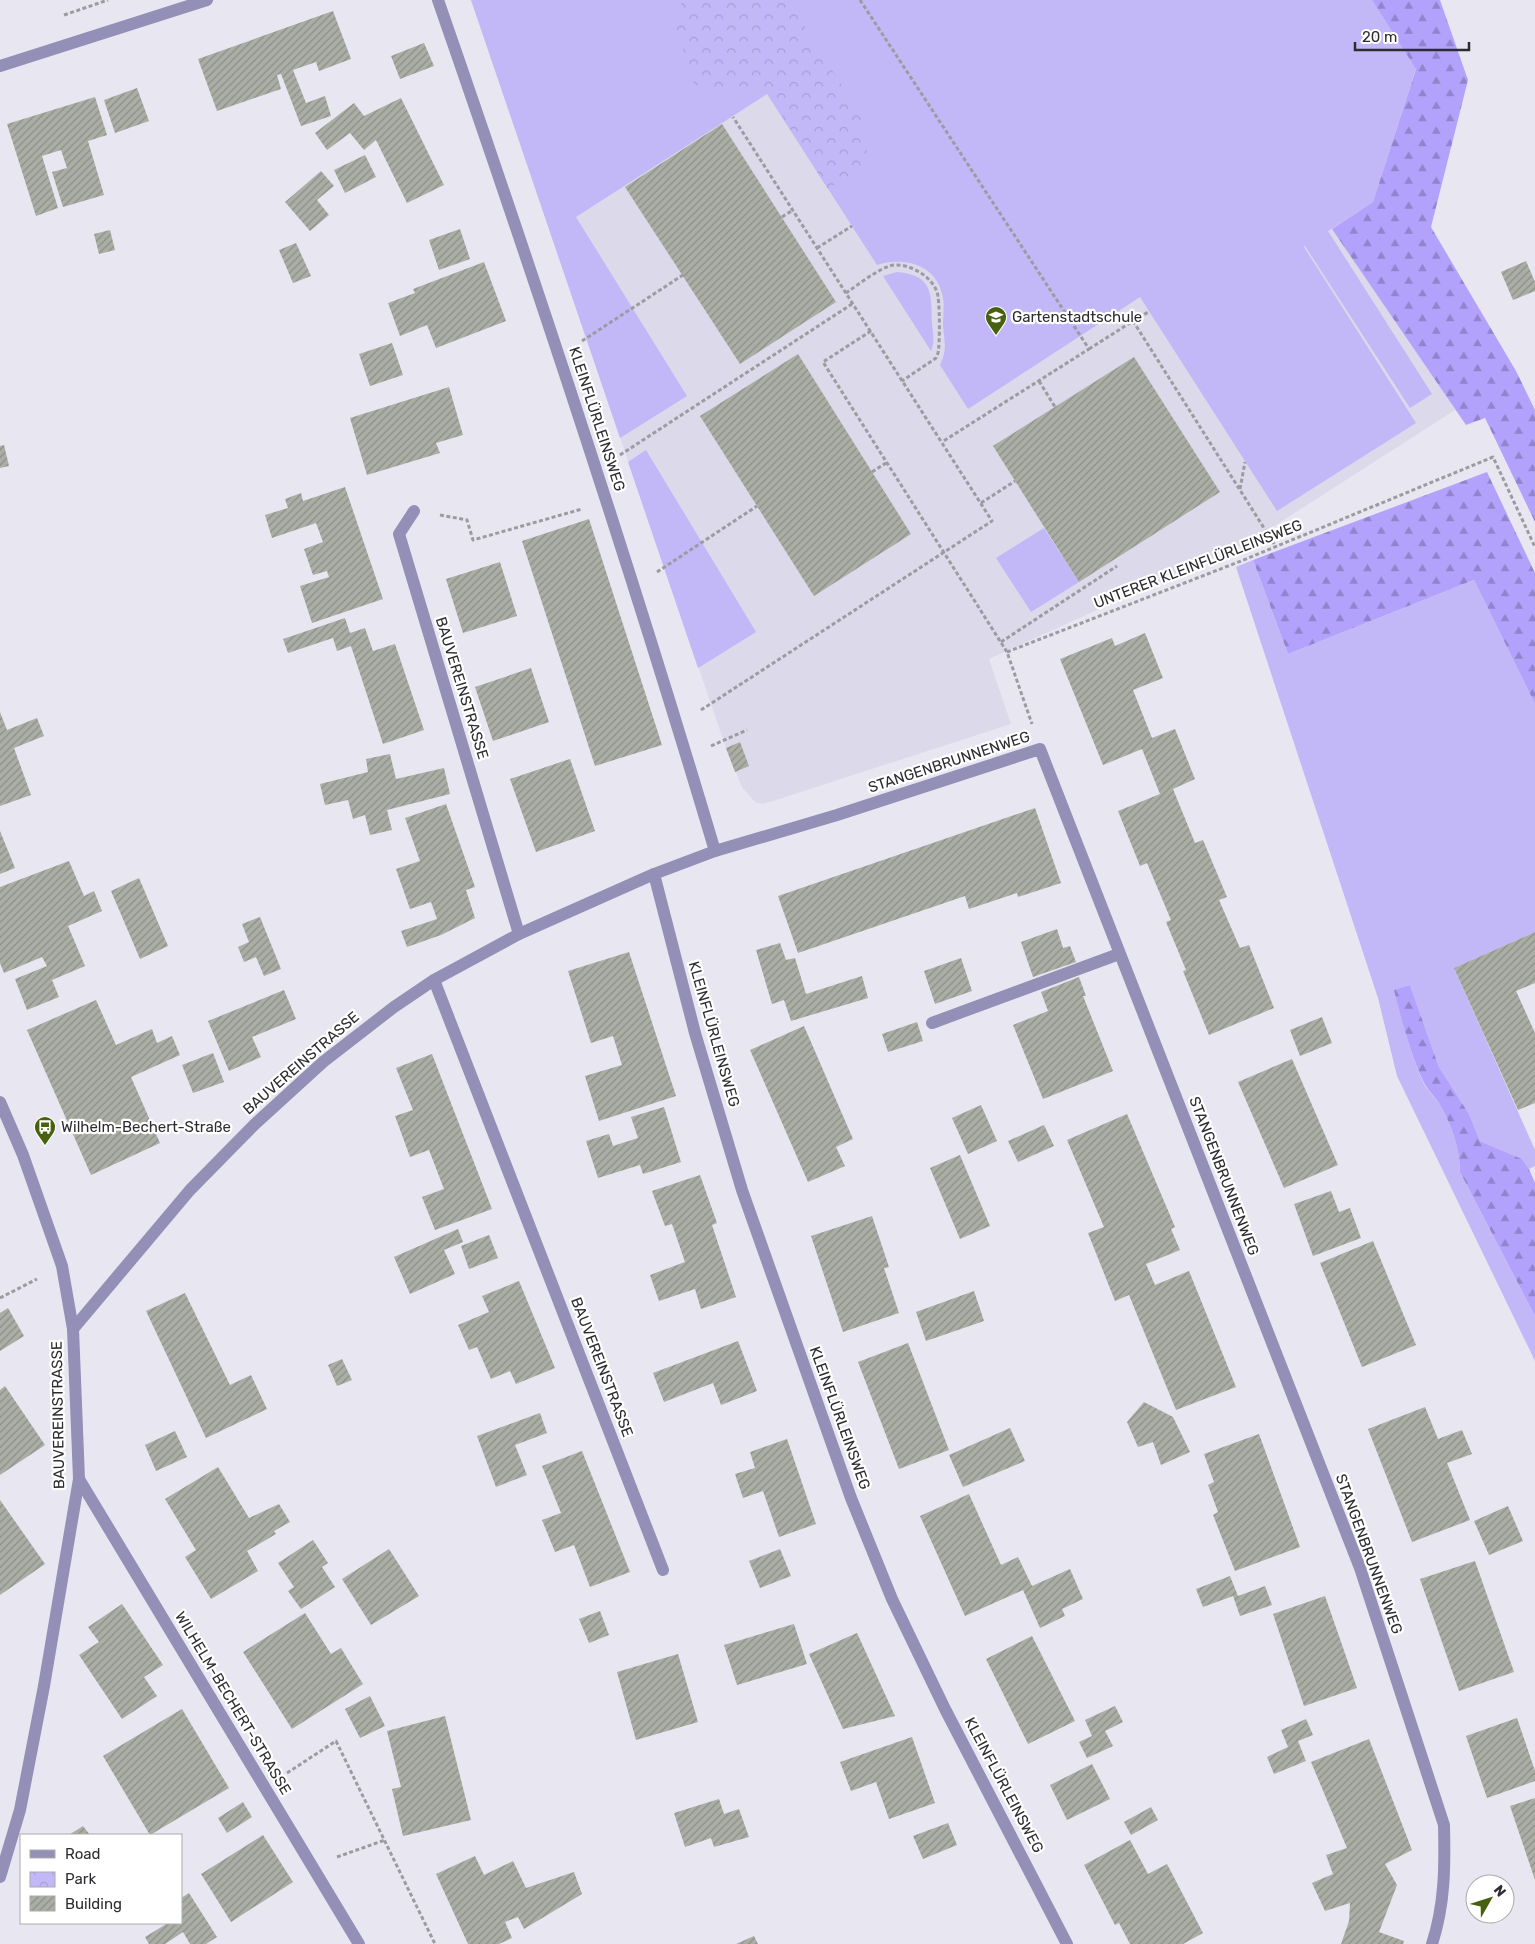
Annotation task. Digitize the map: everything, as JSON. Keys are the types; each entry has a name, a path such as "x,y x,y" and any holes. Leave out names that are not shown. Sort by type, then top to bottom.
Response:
{"street":[{"path":"0,66 207,0"},
{"name":"KLEINFLÜRLEINSWEG","path":"438,0 607,502 715,851"},
{"name":"BAUVEREINSTRASSE","path":"414,511 399,534 519,934"},
{"name":"STANGENBRUNNENWEG","path":"715,851 846,812 1040,749 1360,1568 1444,1824 1445,1866 1443,1906 1432,1944"},
{"name":"BAUVEREINSTRASSE","path":"0,1877 20,1810 44,1686 79,1479 73,1329 190,1190 255,1124 323,1062 394,1007 434,980 519,934 654,874 715,851"},
{"name":"KLEINFLÜRLEINSWEG","path":"654,874 695,1033 742,1190 851,1498 892,1599 945,1709 1067,1944"},
{"path":"932,1023 1119,954"},
{"name":"BAUVEREINSTRASSE","path":"434,980 663,1570"},
{"path":"0,1102 23,1155 62,1266 73,1329"},
{"name":"WILHELM-BECHERT-STRASSE","path":"79,1479 359,1944"}],"path":[{"path":"860,0 1089,349"},
{"path":"677,726 992,521 733,117"},
{"path":"782,217 793,210"},
{"path":"817,248 852,226"},
{"path":"846,292 890,266 902,265 913,269 932,283 938,292 938,353 936,358 902,381"},
{"path":"559,356 683,275"},
{"path":"639,442 852,304"},
{"path":"942,442 1150,311"},
{"path":"1133,321 1276,546"},
{"path":"871,331 823,362 1007,652 1040,749"},
{"path":"1039,381 1055,407"},
{"name":"UNTERER KLEINFLÜRLEINSWEG","path":"1007,652 1493,458 1535,548"},
{"path":"1240,489 1246,462"},
{"path":"872,472 886,463"},
{"path":"981,503 1015,481"},
{"path":"467,520 473,540 607,502"},
{"path":"634,588 757,506"},
{"path":"1001,642 1117,566"},
{"path":"687,757 747,730"},
{"path":"0,1298 62,1266"},
{"path":"265,1787 336,1741 386,1840 435,1944"},
{"path":"313,1866 386,1840"}],"shaded area":[{"name":"Gartenstadtschule","path":"471,0 1374,0 1419,68 1361,261 1455,410 1254,539 989,659 1011,724 773,801 762,804 755,802 742,787 726,748"}],"green space":[{"path":"471,0 1372,0 1416,68 1373,202 1328,231 1432,394 1410,408 1305,246 1416,423 1277,511 1140,297 968,409 940,365 945,345 943,301 938,284 925,269 907,262 877,265 767,94 576,217 687,396 620,438"},
{"path":"684,0 788,0 861,116 869,164 828,189 768,94 694,85 673,16"},
{"path":"1372,0 1440,0 1468,80 1431,227 1516,371 1535,410 1535,522 1485,418 1466,425 1332,229 1373,202 1416,69"},
{"path":"897,272 918,277 928,288 933,338 931,351 883,276"},
{"path":"646,450 756,632 698,668 628,462"},
{"path":"1487,472 1535,573 1535,704 1474,580 1288,654 1253,560"},
{"path":"1044,528 1079,582 1031,612 996,558"},
{"path":"1253,560 1288,654 1474,580 1535,704 1535,932 1454,968 1535,1150 1535,1166 1529,1169 1522,1159 1480,1141 1469,1114 1439,1067 1410,985 1395,990 1418,1071 1425,1085 1439,1103 1451,1128 1457,1145 1460,1172 1535,1316 1535,1361 1397,1076 1378,998 1236,567"},
{"path":"1410,985 1439,1067 1469,1114 1480,1141 1522,1159 1535,1183 1535,1316 1460,1172 1457,1145 1451,1128 1439,1103 1423,1081 1414,1059 1394,990"}],"building":[{"path":"333,11 351,59 319,71 316,62 293,70 306,103 325,96 331,116 301,126 281,74 277,75 281,89 217,111 198,59"},
{"path":"424,43 434,66 400,79 391,56"},
{"path":"137,88 149,121 115,133 104,100"},
{"path":"95,97 107,135 88,141 104,195 63,207 52,172 67,168 61,150 42,156 58,208 36,216 7,124"},
{"path":"401,98 444,185 407,203 376,140 364,150 350,133 327,150 315,133 354,103 364,116"},
{"path":"722,124 836,302 740,364 625,187"},
{"path":"365,155 376,177 345,193 334,170"},
{"path":"321,171 334,186 317,200 329,215 310,231 285,202"},
{"path":"460,229 470,259 439,270 429,240"},
{"path":"110,230 115,250 99,254 94,234"},
{"path":"296,243 311,276 293,283 279,250"},
{"path":"1526,261 1535,282 1535,291 1513,300 1501,272"},
{"path":"484,262 506,321 436,348 427,325 400,336 388,303 415,293 413,289"},
{"path":"392,343 403,375 370,386 359,354"},
{"path":"798,354 911,534 814,596 700,416"},
{"path":"1134,357 1220,492 1079,582 993,446"},
{"path":"449,387 463,435 436,443 440,453 367,475 350,418"},
{"path":"4,445 9,466 0,468 0,446"},
{"path":"345,487 383,599 312,623 300,586 329,577 327,571 313,575 304,549 323,542 316,523 272,538 265,515 288,508 285,499 301,493 303,501"},
{"path":"589,519 662,745 595,766 522,541"},
{"path":"500,562 517,616 463,633 446,579"},
{"path":"345,618 350,633 365,628 373,651 395,644 424,730 383,744 351,646 337,651 333,638 288,653 283,639"},
{"path":"1145,633 1163,678 1133,690 1152,738 1175,729 1195,779 1173,789 1195,843 1203,840 1227,897 1219,900 1240,948 1249,945 1274,1008 1209,1035 1183,971 1186,970 1166,922 1171,920 1147,863 1140,866 1118,811 1160,794 1142,749 1103,765 1060,659 1112,638 1115,646"},
{"path":"531,668 549,722 493,741 475,687"},
{"path":"0,712 7,730 37,718 44,736 14,748 31,795 0,806"},
{"path":"740,742 749,766 735,772 726,748"},
{"path":"390,754 396,779 444,768 450,794 387,810 392,830 370,835 365,815 353,819 348,800 325,805 320,784 368,772 366,759"},
{"path":"570,759 595,831 536,852 510,779"},
{"path":"446,804 475,887 466,890 475,918 441,935 407,947 401,931 437,919 431,902 410,909 396,869 420,861 405,818"},
{"path":"1035,808 1061,883 1018,897 1017,893 969,909 965,896 798,953 778,896"},
{"path":"0,831 15,868 0,874"},
{"path":"69,861 84,896 94,891 102,911 68,926 85,966 52,980 59,997 27,1010 15,979 47,966 42,957 4,973 0,963 0,887"},
{"path":"139,878 168,946 140,959 111,891"},
{"path":"260,917 281,969 264,976 256,957 244,962 238,947 249,942 242,924"},
{"path":"1057,929 1063,948 1070,946 1076,962 1033,977 1021,942"},
{"path":"1535,932 1535,983 1516,991 1535,1033 1535,1103 1518,1110 1454,968"},
{"path":"780,943 786,960 795,958 806,994 862,976 868,998 791,1021 784,1000 772,1004 756,950"},
{"path":"629,952 676,1096 599,1121 585,1076 622,1065 613,1036 591,1043 568,971"},
{"path":"961,958 972,991 935,1004 924,971"},
{"path":"1079,977 1086,996 1083,996 1113,1071 1043,1099 1013,1025 1048,1011 1041,992"},
{"path":"284,990 296,1019 252,1037 261,1057 229,1071 208,1021"},
{"path":"96,1000 116,1045 152,1029 157,1043 172,1036 180,1055 131,1077 160,1143 91,1175 27,1030"},
{"path":"1322,1017 1332,1043 1300,1056 1290,1030"},
{"path":"917,1022 923,1041 888,1052 882,1034"},
{"path":"804,1026 853,1139 836,1147 845,1166 808,1182 750,1050"},
{"path":"213,1053 224,1082 193,1093 182,1065"},
{"path":"432,1054 492,1209 435,1230 422,1197 444,1189 429,1150 410,1157 395,1116 413,1110 396,1068"},
{"path":"1292,1059 1338,1165 1284,1188 1238,1082"},
{"path":"981,1105 997,1141 968,1154 952,1118"},
{"path":"664,1107 681,1162 643,1174 640,1165 598,1178 586,1141 609,1134 613,1146 638,1138 631,1117"},
{"path":"1127,1114 1175,1227 1171,1229 1180,1250 1146,1264 1155,1285 1189,1271 1236,1387 1176,1410 1129,1295 1115,1301 1088,1233 1104,1227 1067,1140"},
{"path":"1044,1125 1054,1146 1018,1162 1008,1141"},
{"path":"960,1155 990,1226 960,1239 930,1168"},
{"path":"700,1175 717,1223 712,1225 736,1297 701,1309 695,1289 659,1301 650,1275 685,1262 672,1224 665,1226 652,1191"},
{"path":"1331,1191 1339,1212 1350,1208 1361,1238 1313,1256 1294,1204"},
{"path":"872,1216 889,1267 884,1268 899,1313 843,1332 811,1236"},
{"path":"458,1229 463,1242 444,1250 455,1274 410,1294 394,1257"},
{"path":"489,1235 498,1258 469,1269 461,1246"},
{"path":"1373,1241 1416,1345 1362,1367 1320,1263"},
{"path":"519,1281 555,1368 516,1384 510,1371 491,1379 477,1347 469,1350 458,1325 489,1312 482,1296"},
{"path":"974,1291 984,1321 926,1341 916,1312"},
{"path":"185,1293 230,1385 251,1375 267,1409 206,1438 146,1311"},
{"path":"8,1308 24,1336 0,1351 0,1313"},
{"path":"738,1341 757,1391 721,1405 713,1383 664,1402 653,1373"},
{"path":"908,1343 949,1450 899,1469 858,1362"},
{"path":"342,1359 352,1380 337,1386 328,1365"},
{"path":"5,1386 45,1445 0,1475 0,1390"},
{"path":"1144,1402 1173,1417 1190,1452 1161,1465 1153,1442 1138,1447 1127,1422"},
{"path":"1425,1407 1438,1439 1462,1430 1472,1454 1447,1463 1470,1520 1412,1542 1368,1429"},
{"path":"540,1413 547,1433 515,1445 527,1475 496,1487 477,1436"},
{"path":"1010,1428 1025,1461 963,1487 949,1455"},
{"path":"175,1431 187,1457 156,1471 145,1445"},
{"path":"1259,1434 1300,1547 1235,1571 1213,1515 1218,1512 1208,1485 1214,1482 1204,1454"},
{"path":"787,1439 816,1524 779,1537 763,1491 743,1498 735,1474 755,1468 750,1452"},
{"path":"582,1451 630,1572 590,1587 574,1545 555,1552 542,1520 561,1513 542,1466"},
{"path":"218,1467 249,1518 279,1504 290,1522 274,1531 276,1534 247,1551 258,1571 211,1599 185,1557 196,1550 165,1499"},
{"path":"969,1494 1001,1565 1018,1557 1032,1586 1070,1569 1083,1599 1062,1609 1065,1616 1040,1628 1023,1590 965,1616 920,1516"},
{"path":"0,1500 45,1564 0,1595"},
{"path":"1508,1506 1523,1541 1489,1555 1474,1521"},
{"path":"313,1540 328,1563 322,1567 335,1587 301,1609 288,1591 294,1587 278,1563"},
{"path":"389,1549 419,1596 371,1625 342,1579"},
{"path":"780,1549 791,1576 760,1588 749,1561"},
{"path":"1475,1561 1514,1672 1459,1691 1420,1579"},
{"path":"1230,1576 1238,1596 1265,1586 1272,1605 1240,1616 1233,1596 1203,1607 1196,1589"},
{"path":"1325,1596 1357,1688 1304,1706 1273,1614"},
{"path":"122,1604 163,1665 144,1677 157,1696 122,1719 79,1655 99,1642 88,1627"},
{"path":"600,1611 609,1635 589,1643 579,1619"},
{"path":"305,1613 331,1654 341,1648 363,1684 292,1729 243,1652"},
{"path":"794,1624 807,1664 737,1685 724,1645"},
{"path":"857,1633 895,1716 843,1729 809,1654"},
{"path":"1032,1636 1075,1721 1028,1744 986,1659"},
{"path":"678,1654 698,1722 636,1740 617,1672"},
{"path":"370,1696 385,1726 360,1738 345,1709"},
{"path":"1115,1706 1123,1722 1105,1731 1113,1746 1087,1758 1079,1742 1092,1736 1085,1720"},
{"path":"182,1709 229,1788 149,1834 103,1756"},
{"path":"445,1716 471,1820 403,1836 392,1789 401,1787 387,1731"},
{"path":"1517,1718 1535,1771 1535,1781 1487,1798 1466,1736"},
{"path":"1306,1719 1313,1735 1298,1741 1306,1761 1274,1774 1267,1757 1288,1747 1281,1730"},
{"path":"912,1737 935,1803 889,1819 876,1782 851,1791 840,1762"},
{"path":"1369,1739 1412,1850 1385,1864 1397,1885 1379,1932 1404,1941 1403,1944 1341,1944 1349,1921 1350,1903 1325,1911 1312,1883 1333,1874 1326,1855 1347,1848 1311,1762"},
{"path":"1092,1764 1110,1799 1067,1820 1050,1785"},
{"path":"1535,1798 1535,1880 1510,1806"},
{"path":"719,1799 724,1814 739,1809 749,1837 714,1847 711,1838 685,1847 674,1813"},
{"path":"243,1802 252,1817 227,1833 218,1818"},
{"path":"1151,1807 1158,1820 1131,1835 1124,1822"},
{"path":"948,1823 957,1845 923,1859 913,1836"},
{"path":"83,1826 89,1834 71,1834"},
{"path":"263,1835 293,1882 231,1922 201,1874"},
{"path":"1130,1840 1148,1874 1167,1864 1203,1933 1183,1944 1130,1944 1119,1923 1115,1925 1084,1865"},
{"path":"475,1856 484,1875 513,1861 526,1888 574,1872 582,1894 524,1929 518,1917 505,1922 512,1938 499,1944 468,1944 436,1874"},
{"path":"189,1893 217,1937 206,1944 190,1944 183,1932 165,1944 149,1944 145,1937 166,1924 182,1924 182,1897"},
{"path":"754,1936 758,1944 736,1944"}],"place":[{"name":"Gartenstadtschule","path":"996,336"},
{"name":"Wilhelm-Bechert-Straße","path":"45,1146"}]}
